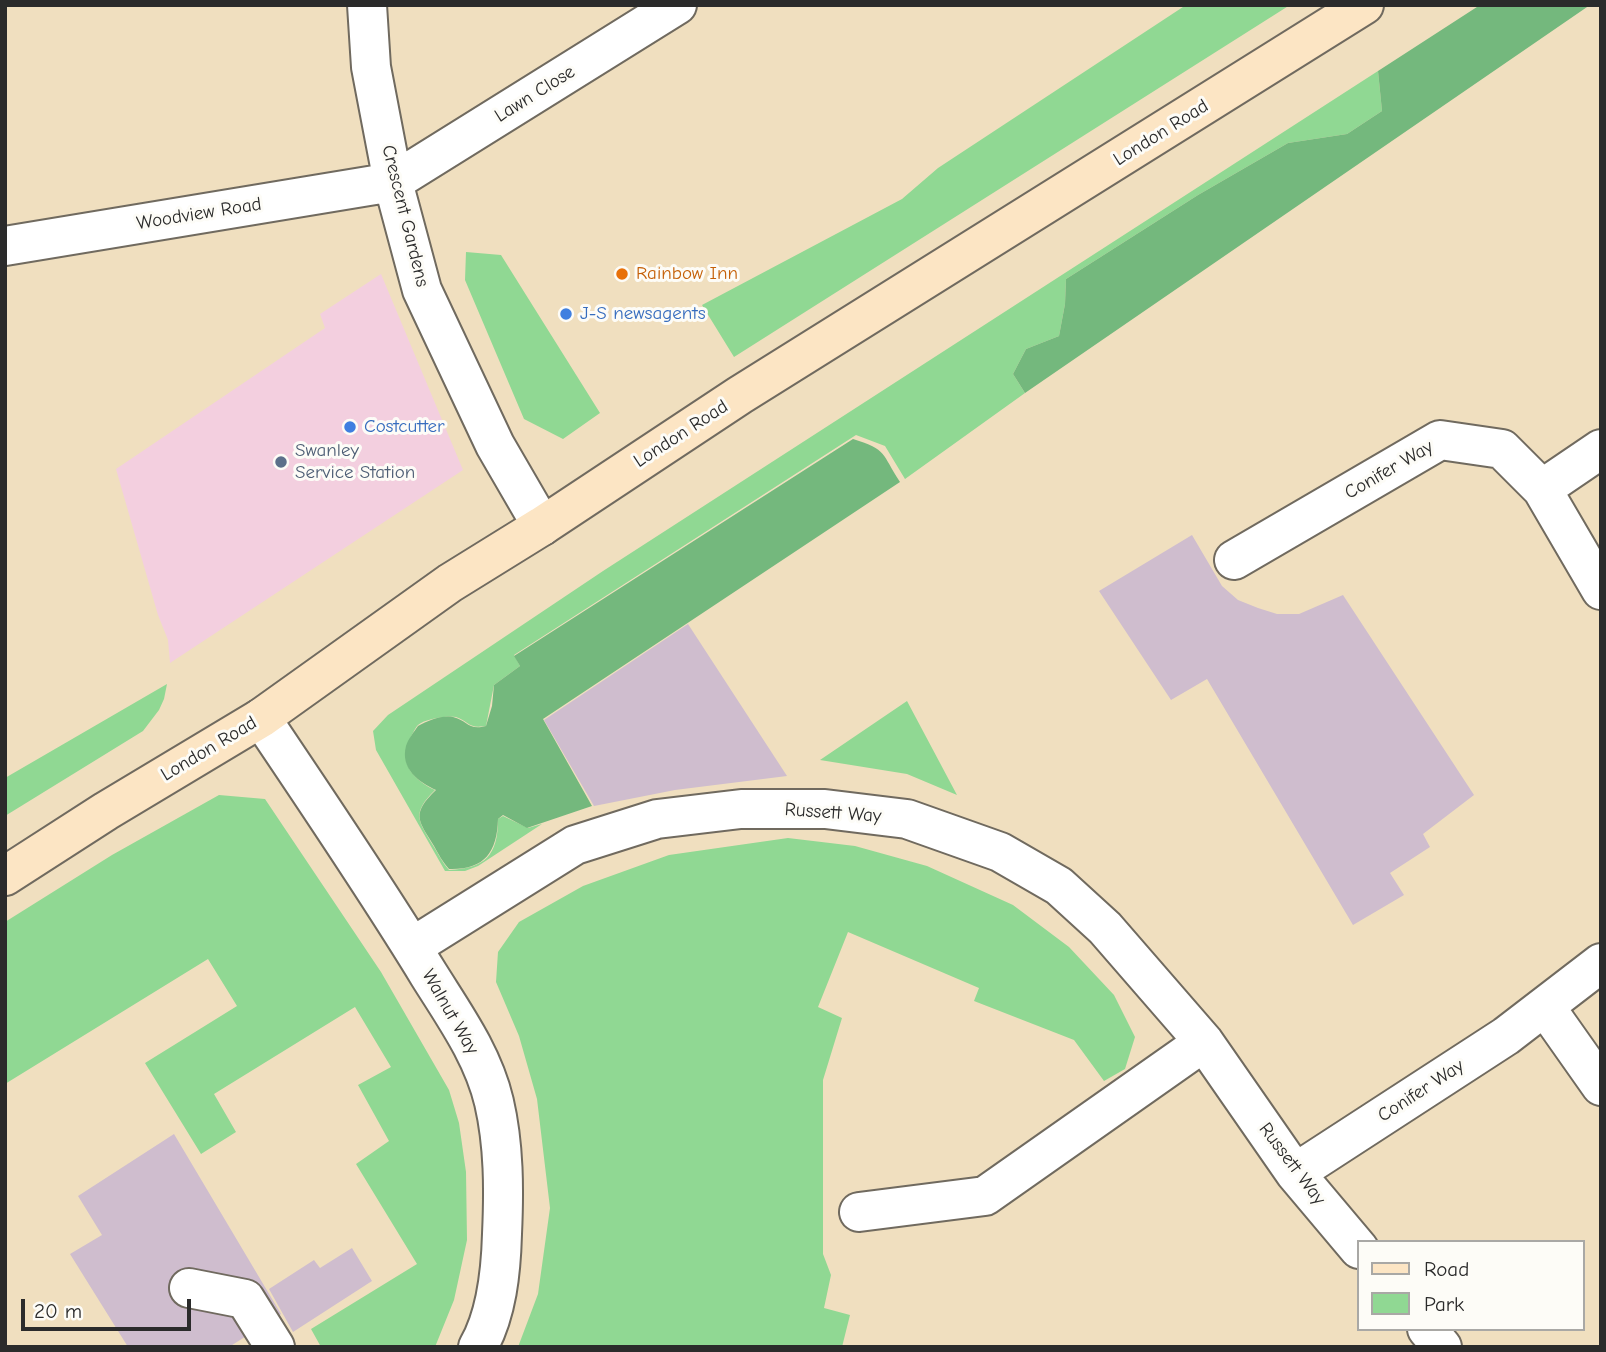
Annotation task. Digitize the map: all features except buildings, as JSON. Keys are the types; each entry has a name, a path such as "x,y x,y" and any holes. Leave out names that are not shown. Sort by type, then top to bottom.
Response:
{"main road":[{"name":"London Road","path":"5,876 106,811 261,718 450,583 542,526 740,395 1364,5"}],"street":[{"name":"Crescent Gardens","path":"367,5 371,67 393,182 422,290 495,445 542,526"},
{"name":"Lawn Close","path":"393,182 677,5"},
{"name":"Woodview Road","path":"5,246 393,182"},
{"name":"Conifer Way","path":"1234,560 1440,440 1502,449 1542,489 1601,590"},
{"path":"1542,489 1601,449"},
{"name":"Walnut Way","path":"261,718 412,947 476,1052 494,1102 504,1179 501,1256 497,1289 483,1339 478,1347"},
{"name":"Russett Way","path":"412,947 575,845 656,819 741,809 825,809 907,819 1000,852 1059,886 1105,928 1205,1042 1295,1173 1358,1248"},
{"name":"Conifer Way","path":"1295,1173 1506,1036 1546,1008 1601,963"},
{"path":"1546,1008 1601,1086"},
{"path":"859,1212 985,1196 1205,1042"},
{"path":"190,1288 245,1299 275,1347"},
{"path":"1429,1331 1442,1347"}],"shaded area":[{"path":"381,274 463,470 170,663 168,640 158,615 116,469 325,328 320,314"},
{"path":"1192,535 1222,586 1238,600 1258,608 1277,614 1299,614 1343,595 1474,795 1423,834 1430,847 1390,873 1404,895 1353,925 1207,679 1171,700 1099,591"},
{"path":"688,624 787,776 675,790 594,806 544,720"},
{"path":"174,1134 281,1314 229,1347 128,1347 70,1254 102,1235 78,1196"},
{"path":"352,1248 372,1281 293,1332 269,1289 314,1260 320,1268"}],"green space":[{"path":"1186,5 1290,5 734,357 702,305 902,199 938,168"},
{"path":"1480,5 1590,5 1025,393 1013,374 1026,349 1059,336 1066,279 1198,195 1288,143 1347,134 1382,111 1378,71"},
{"path":"1378,71 1382,111 1347,134 1288,143 1198,195 1066,279 1059,336 1026,349 1013,374 1025,393 905,479 885,446 856,435 514,655 520,666 494,685 486,726 472,726 456,717 431,719 418,725 407,748 407,763 421,782 435,790 422,805 421,823 449,870 472,866 487,858 495,842 498,819 503,816 528,828 542,824 478,866 465,871 445,871 376,750 373,731 388,715 603,571"},
{"path":"466,252 501,255 600,413 563,439 524,419 465,280"},
{"path":"853,439 878,450 900,482 543,719 592,806 527,828 503,815 498,819 491,850 480,863 461,869 449,869 424,830 420,817 423,805 436,790 417,779 406,761 406,746 418,726 448,717 458,718 475,727 486,726 494,685 520,666 514,656"},
{"path":"167,684 159,710 143,731 5,816 5,778"},
{"path":"907,701 957,795 907,774 820,760"},
{"path":"219,795 265,799 381,972 449,1090 459,1123 466,1172 467,1240 454,1300 435,1347 321,1347 311,1329 417,1264 356,1164 389,1141 358,1085 391,1067 355,1007 214,1094 236,1132 201,1154 145,1063 237,1006 208,959 5,1084 5,922 112,855"},
{"path":"788,838 855,846 927,866 1013,905 1069,947 1114,995 1135,1037 1125,1069 1104,1081 1074,1040 974,1001 979,988 848,932 818,1007 842,1018 823,1080 823,1254 831,1275 824,1308 850,1315 842,1347 518,1347 538,1294 550,1208 537,1099 519,1036 496,982 498,952 519,922 583,886 669,855"}],"place":[{"name":"Rainbow Inn","path":"622,274"},
{"name":"J-S newsagents","path":"566,314"},
{"name":"Costcutter","path":"350,427"},
{"name":"Swanley Service Station","path":"281,462"}]}
